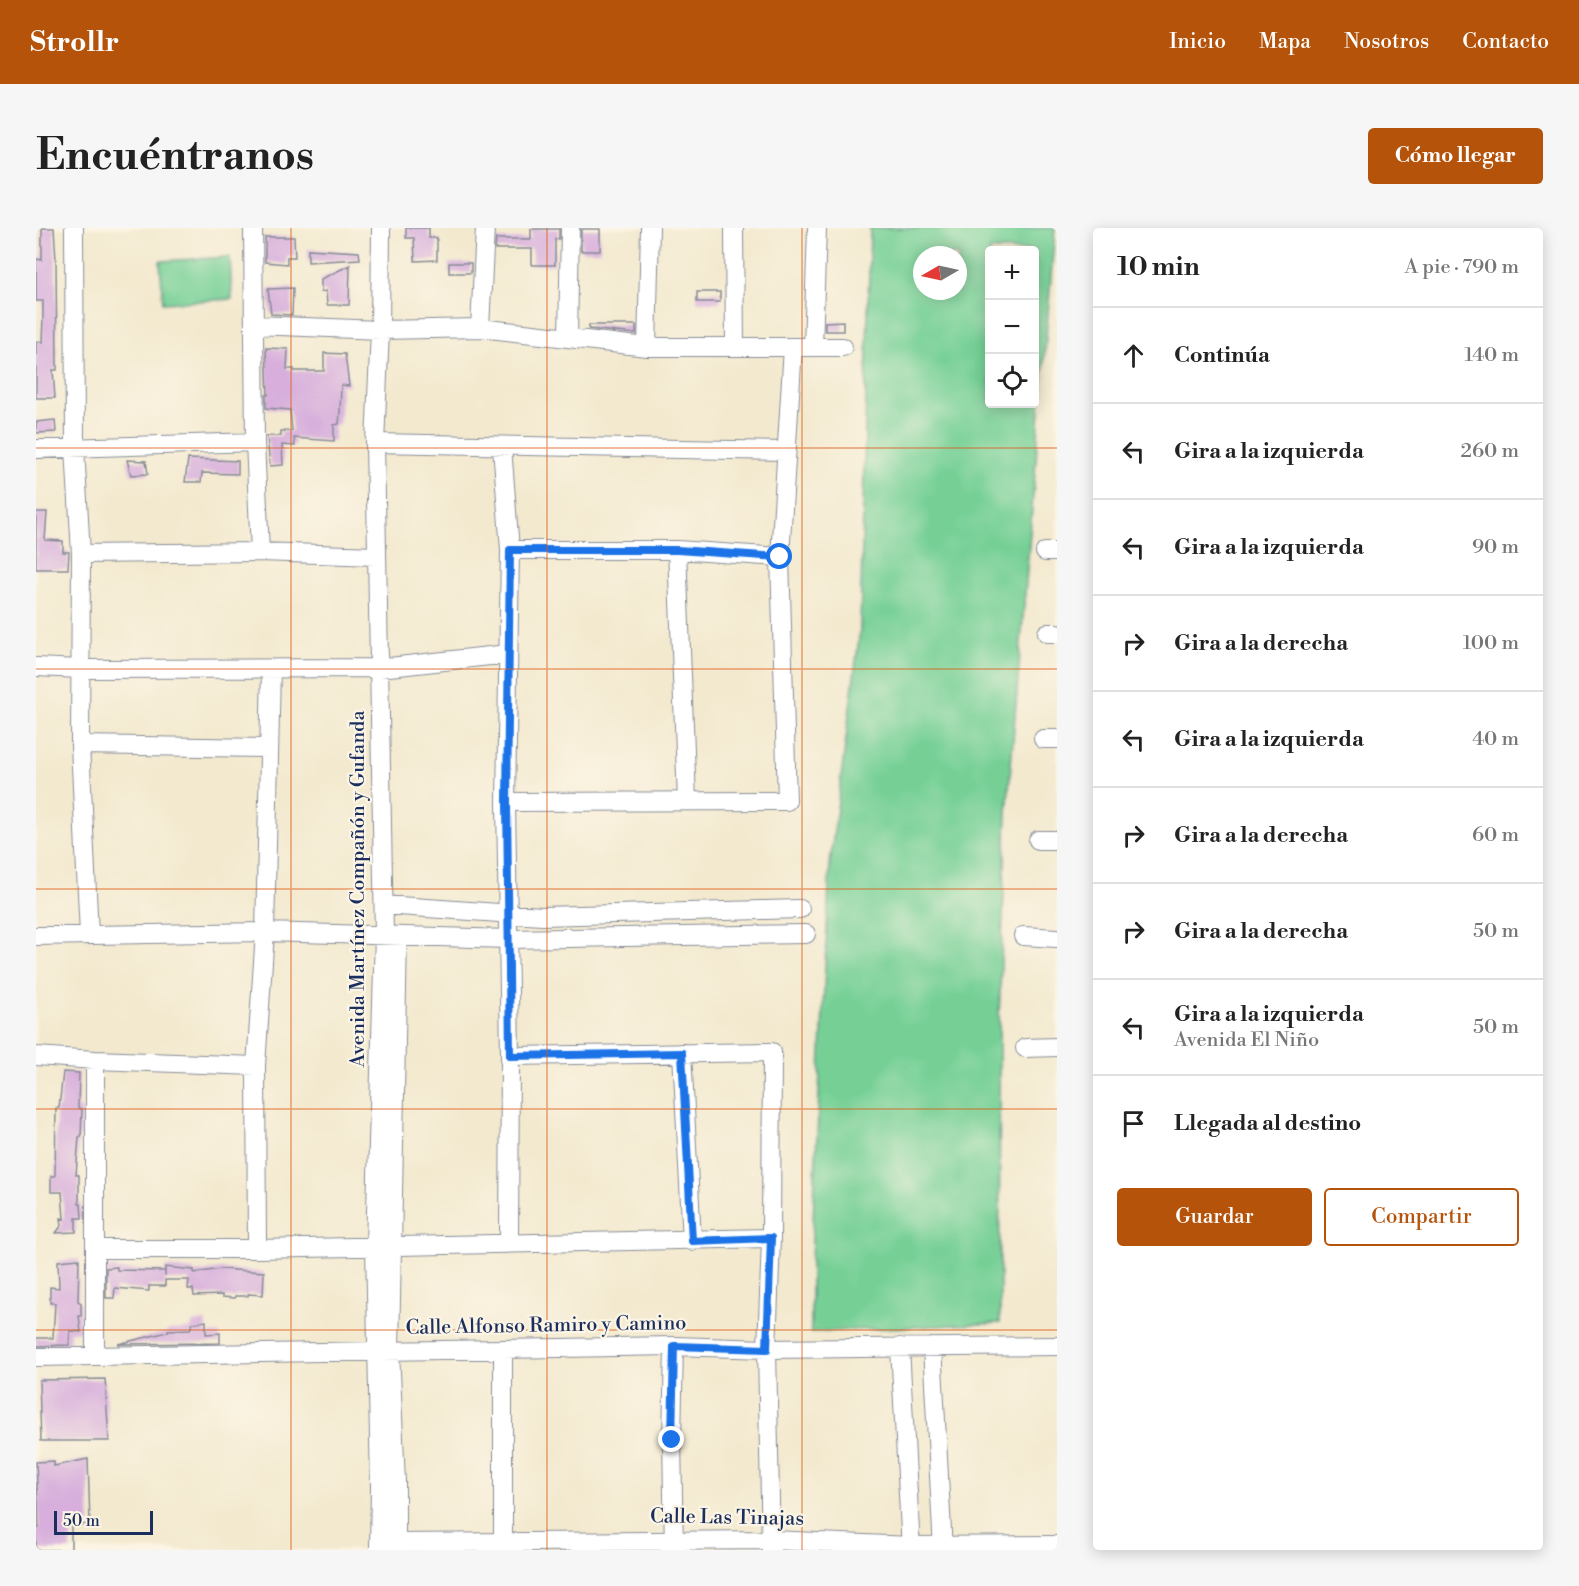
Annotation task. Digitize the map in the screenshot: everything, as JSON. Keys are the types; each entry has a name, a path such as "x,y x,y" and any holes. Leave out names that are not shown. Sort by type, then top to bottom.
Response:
{"street":[{"path":"74,228 75,448 81,554 80,745 89,935"},
{"path":"253,228 255,442 260,552"},
{"name":"Avenida Martínez Compañón y Gufanda","path":"379,1550 384,1350 383,1245 391,935 384,905 376,556 375,443 380,330 381,228"},
{"path":"480,328 485,228"},
{"path":"568,338 570,228"},
{"path":"647,347 650,228"},
{"path":"734,228 735,347"},
{"path":"813,347 817,228"},
{"path":"255,325 380,330 480,328 647,347 843,347"},
{"path":"507,802 787,801 780,557 793,347"},
{"path":"36,448 255,442"},
{"path":"375,443 787,451"},
{"path":"502,447 510,550 507,802 510,1056 509,1242"},
{"path":"510,550 677,550 780,557"},
{"path":"677,550 687,801"},
{"path":"81,554 260,552 376,556"},
{"path":"36,667 80,669 380,668 508,654"},
{"path":"256,1249 256,1066 266,932 272,669"},
{"path":"80,745 269,748"},
{"path":"1038,840 1057,840"},
{"path":"384,905 542,916 800,909"},
{"path":"36,936 266,932 509,939 806,934"},
{"path":"1023,936 1057,938"},
{"path":"1025,1048 1057,1047"},
{"path":"510,1056 772,1052 771,1238 767,1349 771,1545"},
{"path":"682,1053 692,1241"},
{"path":"36,1056 256,1066"},
{"path":"95,1060 95,1355"},
{"path":"94,1249 256,1249 771,1238"},
{"path":"674,1346 672,1440 674,1545"},
{"name":"Calle Alfonso Ramiro y Camino","path":"36,1357 674,1346 767,1349 1057,1346"},
{"path":"900,1347 911,1548"},
{"path":"932,1347 943,1548"},
{"path":"503,1349 503,1542"},
{"name":"Avenida Martínez Compañón y Gufanda","path":"384,1350 396,1546"},
{"name":"Calle Las Tinajas","path":"396,1546 503,1542 570,1545 911,1548 1057,1545"}],"green space":[{"path":"870,228 1055,228 1007,813 999,1017 1000,1323 811,1332 811,1262 830,863 860,630"},
{"path":"230,257 232,299 163,303 160,261"}],"building":[{"path":"42,228 54,228 57,370 53,370 55,398 36,398 36,342 42,342 43,301 36,301 36,259 42,260"},
{"path":"406,228 429,228 429,238 437,238 437,260 415,261 414,238 406,238"},
{"path":"531,229 559,229 559,239 555,239 555,265 532,265 532,249 495,249 496,239 531,239"},
{"path":"581,229 600,229 600,251 581,251"},
{"path":"265,237 294,237 295,257 287,257 287,264 265,262"},
{"path":"308,249 359,252 360,259 308,262"},
{"path":"449,263 471,263 471,273 449,273"},
{"path":"350,265 349,305 327,305 326,291 321,292 321,279"},
{"path":"293,288 292,315 271,314 268,289"},
{"path":"697,292 720,292 720,302 697,302"},
{"path":"843,321 843,331 825,331 825,322"},
{"path":"589,325 636,325 636,334 589,329"},
{"path":"266,348 288,349 287,369 294,369 294,371 324,371 324,353 345,354 349,386 341,385 339,424 334,425 334,441 294,438 295,446 282,445 283,465 270,466 267,436 281,436 281,431 292,431 290,410 266,408 266,395 268,395"},
{"path":"55,420 56,432 36,433 36,422"},
{"path":"188,459 238,461 238,474 202,473 201,482 185,482"},
{"path":"127,460 146,461 148,474 131,475"},
{"path":"36,512 47,512 45,540 63,541 63,552 69,552 68,569 36,569"},
{"path":"63,1072 79,1073 78,1108 82,1109 76,1175 79,1175 79,1204 81,1204 82,1218 76,1218 76,1232 56,1233 62,1225 61,1218 64,1219 62,1192 51,1192 51,1176 55,1176 56,1108 59,1108"},
{"path":"79,1259 78,1301 81,1303 81,1316 79,1316 81,1332 70,1331 69,1345 36,1346 36,1338 53,1338 55,1303 50,1303 50,1287 59,1288 58,1261"},
{"path":"117,1267 117,1270 165,1271 165,1267 194,1270 194,1273 221,1269 264,1272 263,1295 248,1294 248,1296 235,1296 235,1298 222,1297 222,1295 194,1296 193,1289 188,1289 189,1280 165,1280 165,1286 149,1286 149,1291 115,1288 114,1298 106,1298 106,1268"},
{"path":"206,1321 206,1334 220,1333 220,1343 118,1344 168,1332 168,1330 190,1329 193,1323"},
{"path":"105,1379 109,1441 41,1441 39,1380"},
{"path":"88,1459 90,1524 71,1526 71,1550 36,1550 36,1528 39,1528 36,1462 54,1461 54,1466"}],"route":[{"path":"672,1440 674,1346 767,1349 771,1238 692,1241 682,1053 510,1056 507,802 510,550 677,550 780,557"}]}
